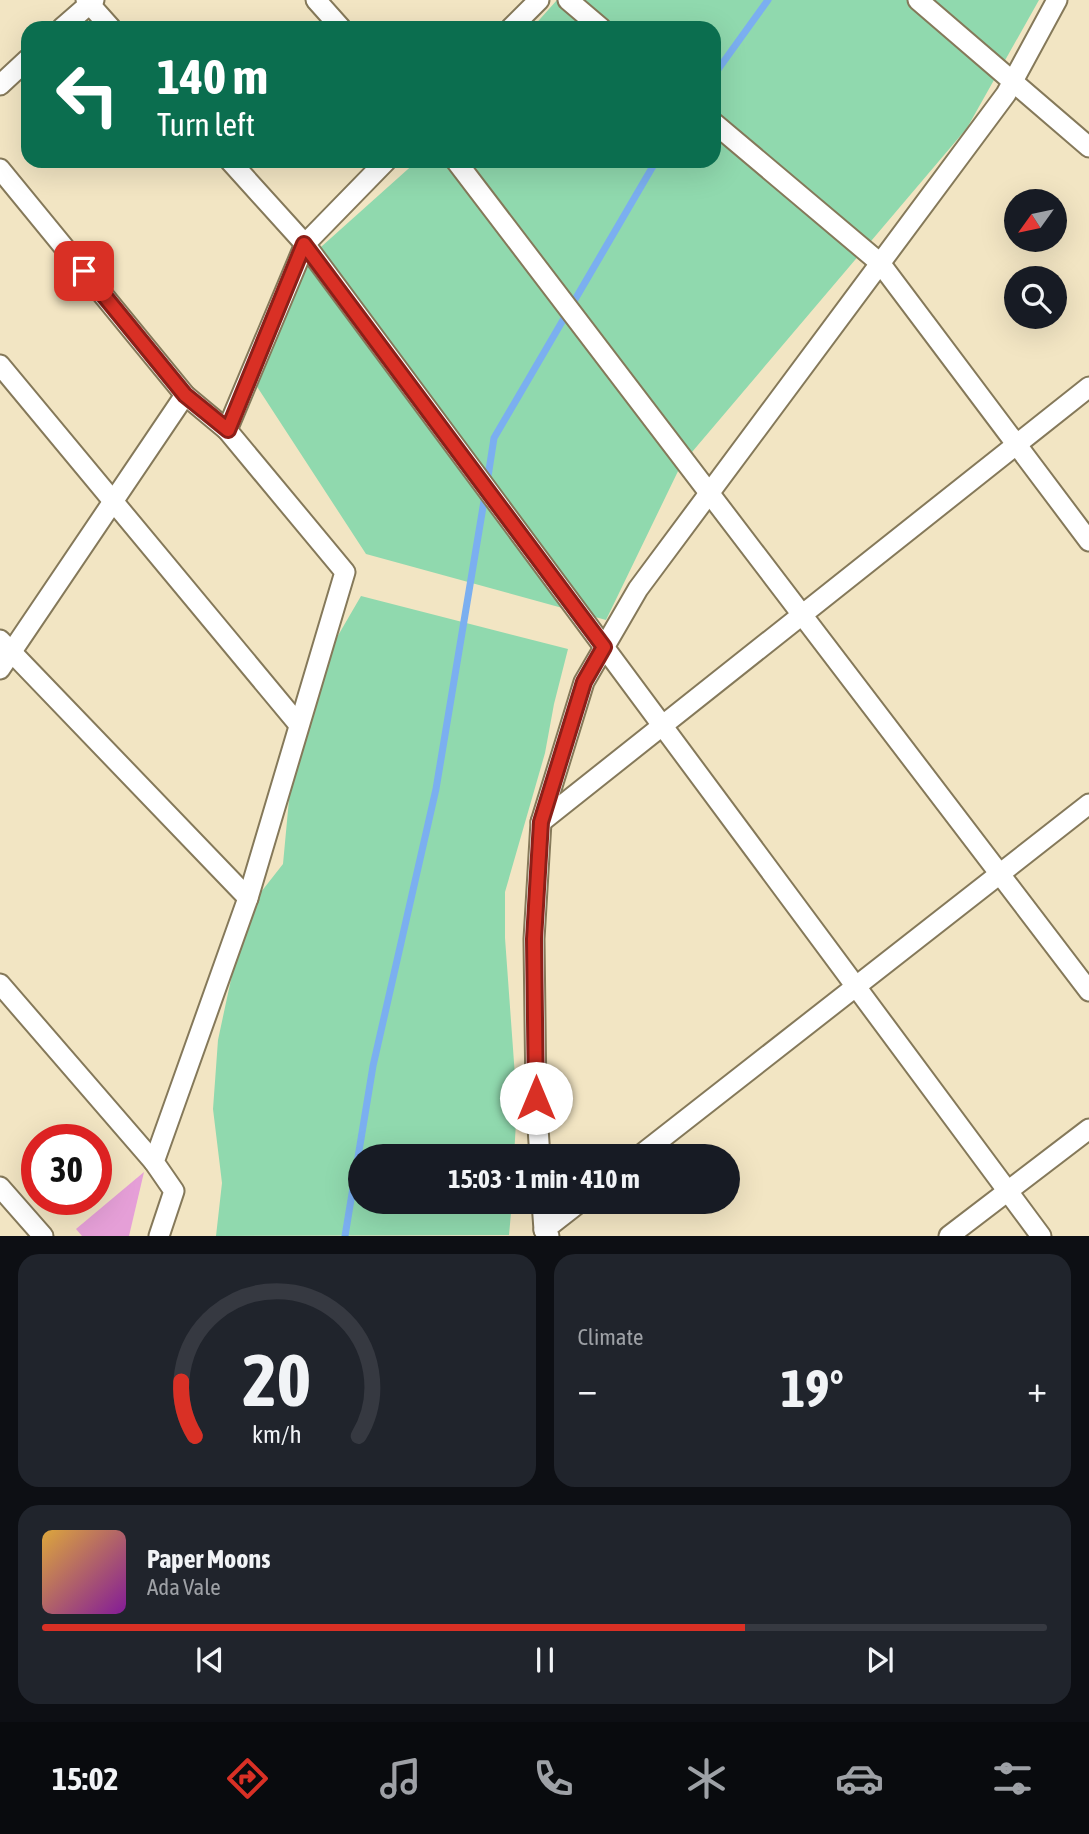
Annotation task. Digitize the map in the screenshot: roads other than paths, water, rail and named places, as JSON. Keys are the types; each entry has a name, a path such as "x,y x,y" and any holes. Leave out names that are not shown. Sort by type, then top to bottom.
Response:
{"street":[{"path":"316,0 335,21"},
{"path":"518,21 539,0"},
{"path":"568,0 593,21"},
{"path":"918,0 1089,147"},
{"path":"539,1144 534,939 541,822 584,682 638,589 1006,94 1057,0"},
{"path":"69,21 90,1 106,21"},
{"path":"0,85 21,66"},
{"path":"721,129 880,263 1089,541"},
{"path":"236,168 304,244 1041,1236"},
{"path":"228,430 304,244 379,168"},
{"path":"461,168 1089,991"},
{"path":"0,169 185,395 228,430 345,572 248,898 154,1161"},
{"path":"0,365 299,725"},
{"path":"541,822 1089,387"},
{"path":"185,395 4,654 248,898"},
{"path":"655,1144 1089,804"},
{"path":"0,984 154,1161 174,1191 159,1236"},
{"path":"949,1236 1089,1129"},
{"path":"0,1187 43,1236"},
{"path":"544,1214 547,1233"},
{"path":"547,1233 567,1214"}],"waterway":[{"path":"721,65 768,0"},
{"path":"487,483 494,438 652,168"},
{"path":"345,1236 373,1066 436,789 485,495"}]}
